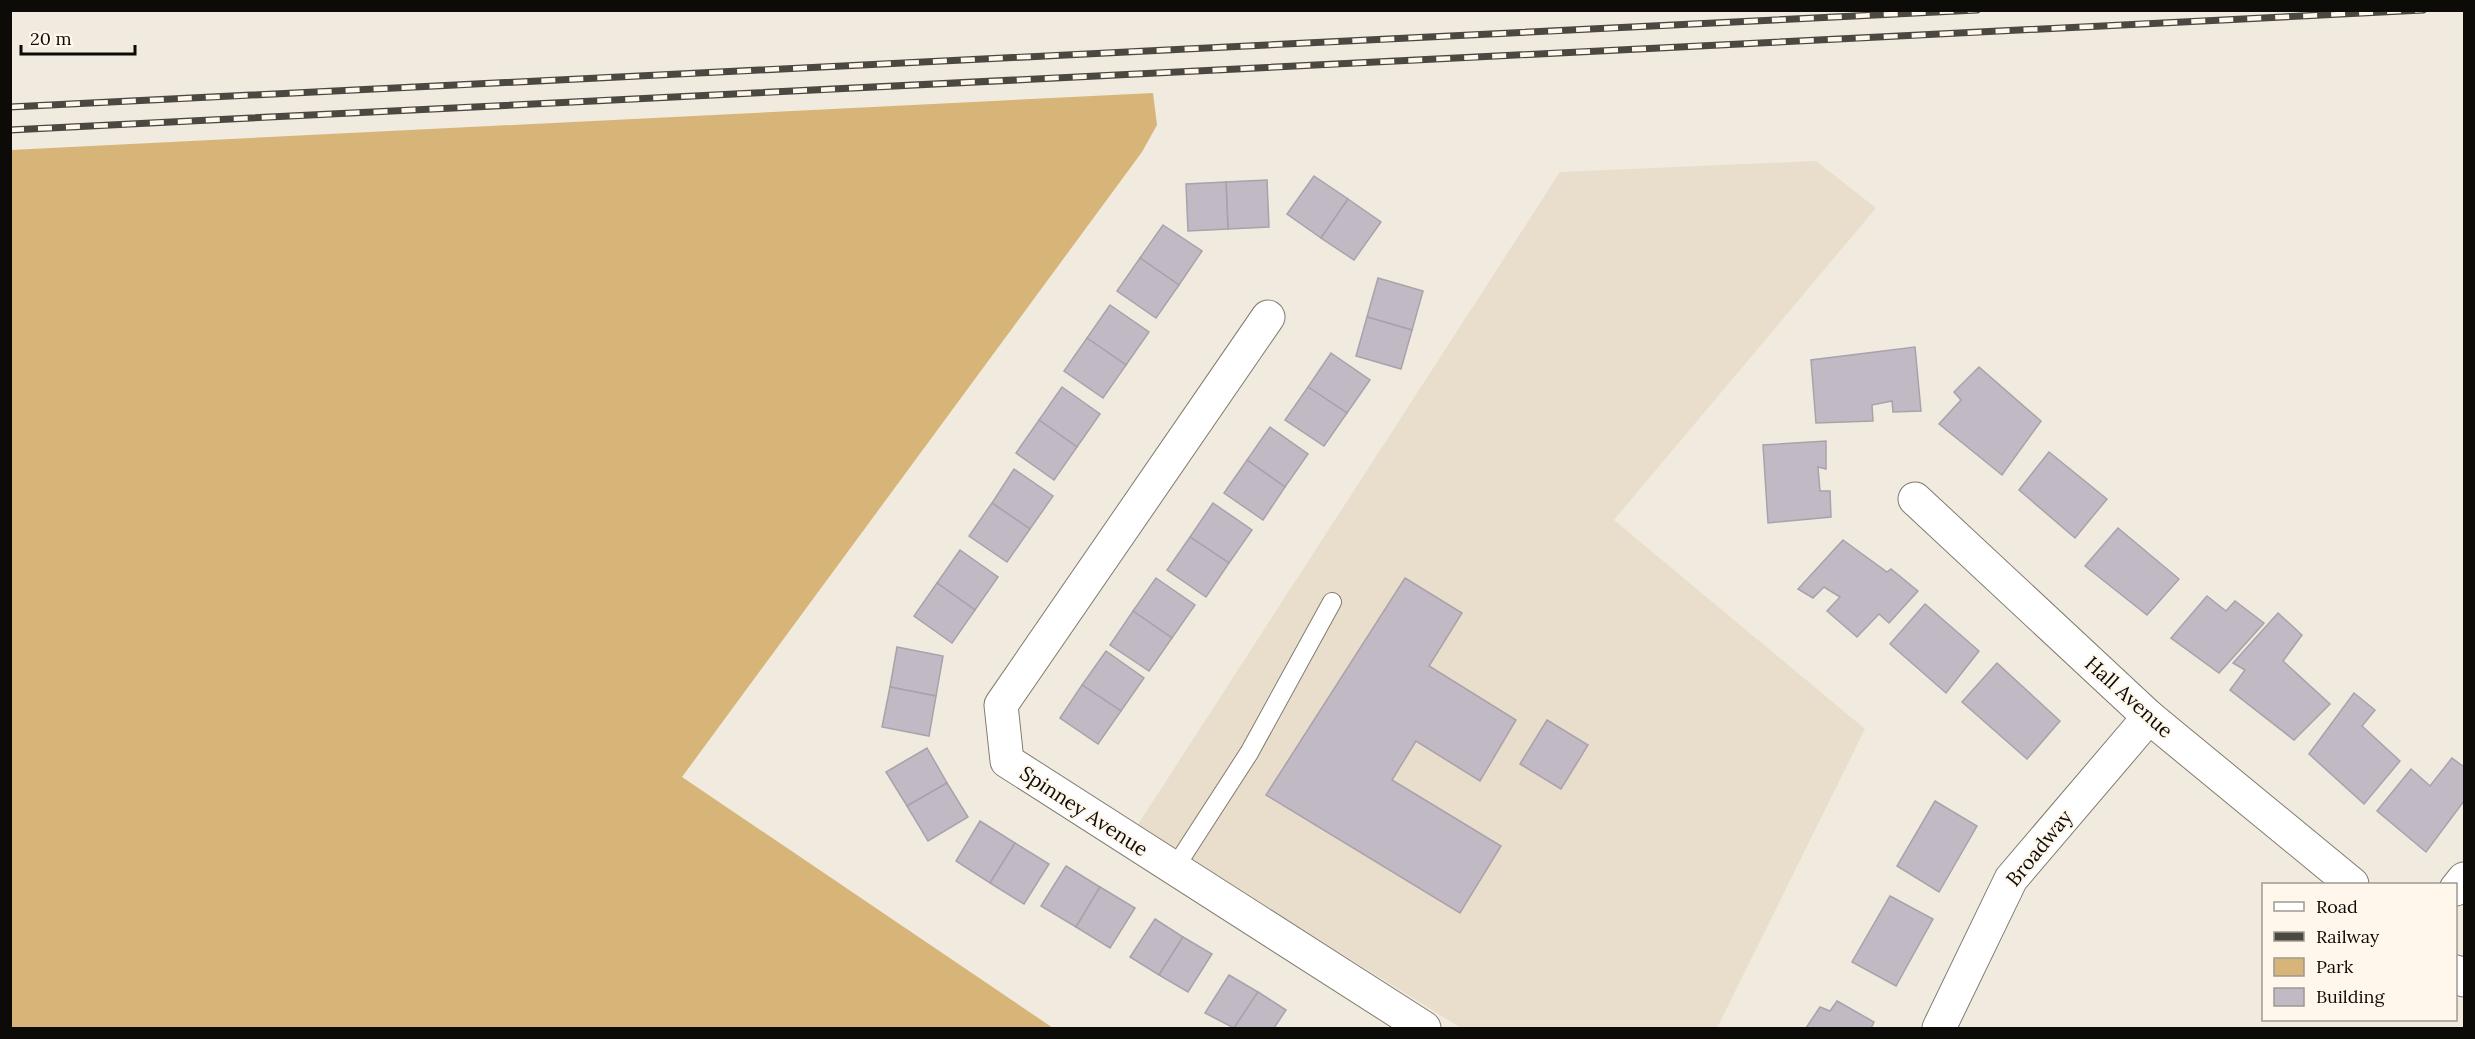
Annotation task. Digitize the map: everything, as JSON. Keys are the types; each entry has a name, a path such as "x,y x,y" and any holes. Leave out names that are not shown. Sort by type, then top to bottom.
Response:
{"street":[{"name":"Spinney Avenue","path":"1268,317 1001,705 1007,761 1424,1029"},
{"name":"Hall Avenue","path":"1914,499 2149,717 2350,883"},
{"name":"Broadway","path":"1938,1029 2011,879 2149,717"}],"lane":[{"path":"1174,869 1249,753 1332,602"}],"shaded area":[{"path":"1816,161 1876,208 1614,520 1865,729 1717,1028 1461,1028 1137,826 1560,172"}],"green space":[{"path":"1153,93 1157,125 1142,152 682,777 1053,1028 11,1028 11,150"}],"building":[{"path":"1314,176 1348,199 1321,238 1287,214"},
{"path":"1267,180 1269,227 1228,229 1226,182"},
{"path":"1226,182 1228,229 1188,231 1186,184"},
{"path":"1348,199 1381,222 1354,260 1321,238"},
{"path":"1163,225 1202,251 1179,285 1140,258"},
{"path":"1140,258 1179,285 1156,318 1117,291"},
{"path":"1378,278 1423,291 1412,330 1367,317"},
{"path":"1110,305 1149,332 1126,365 1087,338"},
{"path":"1367,317 1412,330 1401,369 1356,356"},
{"path":"1087,338 1126,365 1103,398 1064,371"},
{"path":"1915,347 1921,411 1893,412 1892,401 1872,405 1873,421 1816,423 1811,360"},
{"path":"1331,353 1370,380 1347,413 1308,387"},
{"path":"1979,367 2041,421 2002,475 1939,424 1961,400 1954,392"},
{"path":"1062,387 1100,414 1077,447 1039,420"},
{"path":"1308,387 1347,413 1324,446 1285,420"},
{"path":"1039,420 1077,447 1054,480 1016,453"},
{"path":"1270,427 1308,454 1285,487 1247,460"},
{"path":"1826,441 1826,469 1818,467 1820,491 1830,491 1831,517 1768,523 1763,445"},
{"path":"2049,452 2107,499 2075,538 2019,490"},
{"path":"1247,460 1285,487 1263,520 1224,493"},
{"path":"1014,469 1053,496 1030,529 992,503"},
{"path":"992,503 1030,529 1007,562 969,536"},
{"path":"1213,503 1252,530 1229,563 1190,537"},
{"path":"2118,528 2179,579 2147,615 2085,566"},
{"path":"1190,537 1229,563 1206,597 1167,570"},
{"path":"1843,540 1887,572 1891,569 1918,591 1889,623 1879,614 1857,637 1827,611 1840,597 1824,587 1813,598 1798,589"},
{"path":"960,550 998,577 975,610 937,583"},
{"path":"1156,578 1195,605 1172,638 1133,611"},
{"path":"1405,578 1462,613 1429,666 1516,720 1480,781 1416,741 1392,780 1501,846 1460,913 1266,795"},
{"path":"937,583 975,610 952,643 914,616"},
{"path":"2207,596 2226,611 2235,601 2264,623 2219,673 2171,638"},
{"path":"1925,604 1979,651 1946,693 1890,644"},
{"path":"1133,611 1172,638 1149,671 1110,645"},
{"path":"2278,613 2302,635 2283,661 2330,704 2294,740 2230,690 2245,670 2233,663"},
{"path":"897,647 943,656 936,696 890,687"},
{"path":"1106,651 1144,678 1121,711 1082,685"},
{"path":"1997,663 2060,721 2027,759 1962,702"},
{"path":"1082,685 1121,711 1098,744 1060,718"},
{"path":"890,687 936,696 929,736 882,727"},
{"path":"2354,693 2375,710 2362,726 2400,761 2364,804 2309,754"},
{"path":"1547,720 1588,745 1561,789 1520,764"},
{"path":"927,748 947,783 907,806 886,772"},
{"path":"2452,758 2464,767 2464,801 2426,852 2377,811 2411,769 2430,786"},
{"path":"947,783 968,817 928,841 907,806"},
{"path":"1935,801 1977,826 1939,892 1897,866"},
{"path":"980,821 1015,843 990,883 956,861"},
{"path":"1015,843 1049,864 1024,904 990,883"},
{"path":"1066,866 1100,887 1076,927 1041,906"},
{"path":"1100,887 1135,908 1110,948 1076,927"},
{"path":"1890,896 1933,919 1896,986 1852,962"},
{"path":"1155,919 1183,937 1159,975 1130,957"},
{"path":"1183,937 1212,954 1188,992 1159,975"},
{"path":"1229,975 1258,992 1234,1028 1205,1013"},
{"path":"1258,992 1286,1010 1274,1028 1234,1028"},
{"path":"1837,1001 1874,1022 1871,1028 1806,1028 1820,1007 1830,1011"}],"railway":[{"path":"10,107 1977,10"},
{"path":"10,130 2423,10"}]}
